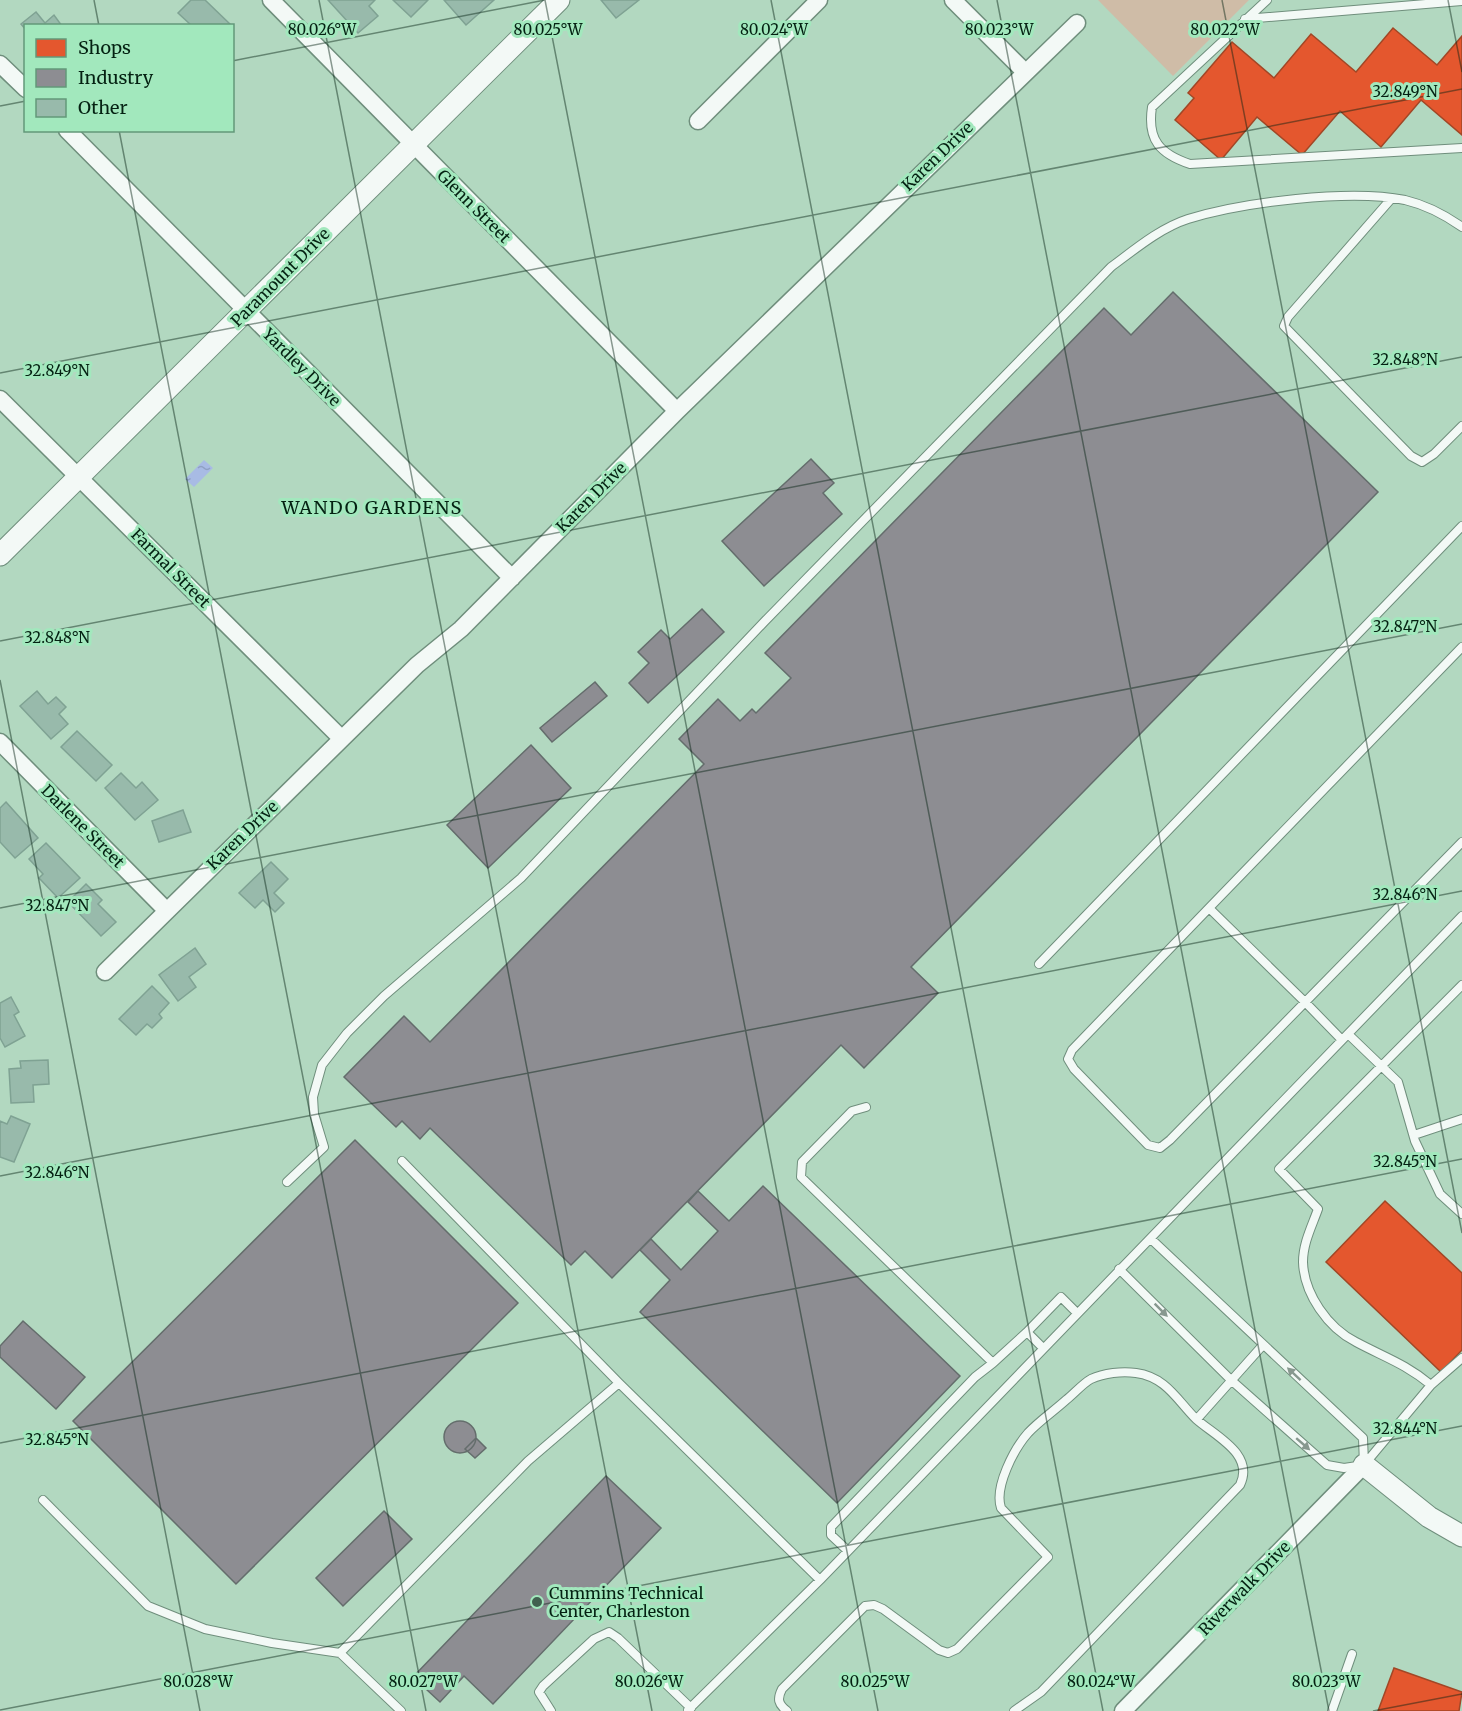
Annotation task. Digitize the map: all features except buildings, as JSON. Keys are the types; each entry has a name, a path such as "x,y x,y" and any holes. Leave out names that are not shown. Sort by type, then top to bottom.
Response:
{"street":[{"name":"Glenn Street","path":"271,0 677,411"},
{"name":"Paramount Drive","path":"0,555 559,0"},
{"path":"698,121 819,0"},
{"path":"953,0 1024,71"},
{"name":"Karen Drive","path":"105,972 341,738 417,665 461,629 677,411 1024,71 1077,22"},
{"path":"0,64 24,87"},
{"name":"Yardley Drive","path":"69,132 512,578"},
{"name":"Farmal Street","path":"0,399 341,738"},
{"name":"Darlene Street","path":"0,742 166,910"},
{"path":"1364,1465 1430,1516 1462,1536"},
{"name":"Riverwalk Drive","path":"1124,1711 1364,1465"}],"lane":[{"path":"1267,0 1152,107 1149,125 1155,140 1169,157 1190,164 1462,148"},
{"path":"1245,19 1462,1"},
{"path":"287,1182 324,1147 314,1114 313,1097 322,1065 347,1033 384,996 520,878 765,621 1111,267 1161,233 1186,220 1245,207 1308,200 1370,197 1406,201 1442,213 1462,227"},
{"path":"1391,199 1288,317 1284,326 1411,456 1422,462 1434,454 1462,426"},
{"path":"1039,964 1462,526"},
{"path":"1462,647 1072,1050 1068,1059 1074,1070 1148,1145 1160,1148 1462,842"},
{"path":"1209,908 1305,1002 1345,1037 1383,1065 1398,1082 1414,1135 1440,1194 1460,1209"},
{"path":"551,1711 541,1699 539,1692 543,1686 594,1639 609,1632 618,1638 689,1709 820,1580 1462,915"},
{"path":"1431,1385 1406,1366 1355,1342 1329,1324 1309,1288 1303,1262 1306,1241 1318,1209 1279,1170 1462,985"},
{"path":"866,1107 852,1111 802,1162 801,1177 993,1363"},
{"path":"1414,1135 1462,1119"},
{"path":"402,1161 619,1383 820,1580"},
{"path":"1151,1239 1363,1438 1364,1465"},
{"path":"1119,1269 1231,1380 1327,1465 1344,1468 1364,1465 1431,1385 1462,1358"},
{"path":"848,1551 831,1535 831,1527 975,1377 1027,1332 1061,1298 1077,1313"},
{"path":"1027,1332 1043,1348"},
{"path":"1197,1419 1263,1345"},
{"path":"787,1711 779,1703 778,1697 782,1689 865,1606 874,1605 883,1609 939,1650 948,1653 957,1649 1048,1557 1001,1508 998,1499 999,1484 1027,1434 1090,1380 1122,1372 1152,1377 1171,1388 1197,1419 1221,1435 1242,1462 1245,1475 1240,1485 1041,1692 1014,1711"},
{"path":"340,1653 528,1461 619,1383"},
{"path":"43,1500 148,1606 205,1629 272,1643 340,1653 401,1711"},
{"path":"1332,1711 1352,1654"}],"shaded area":[{"path":"1098,0 1249,0 1173,76"}],"water":[{"path":"204,460 213,468 194,487 185,479"}],"place":[{"name":"Cummins Technical Center, Charleston","path":"537,1602"}],"district":[{"name":"WANDO GARDENS","path":"372,507"}]}
